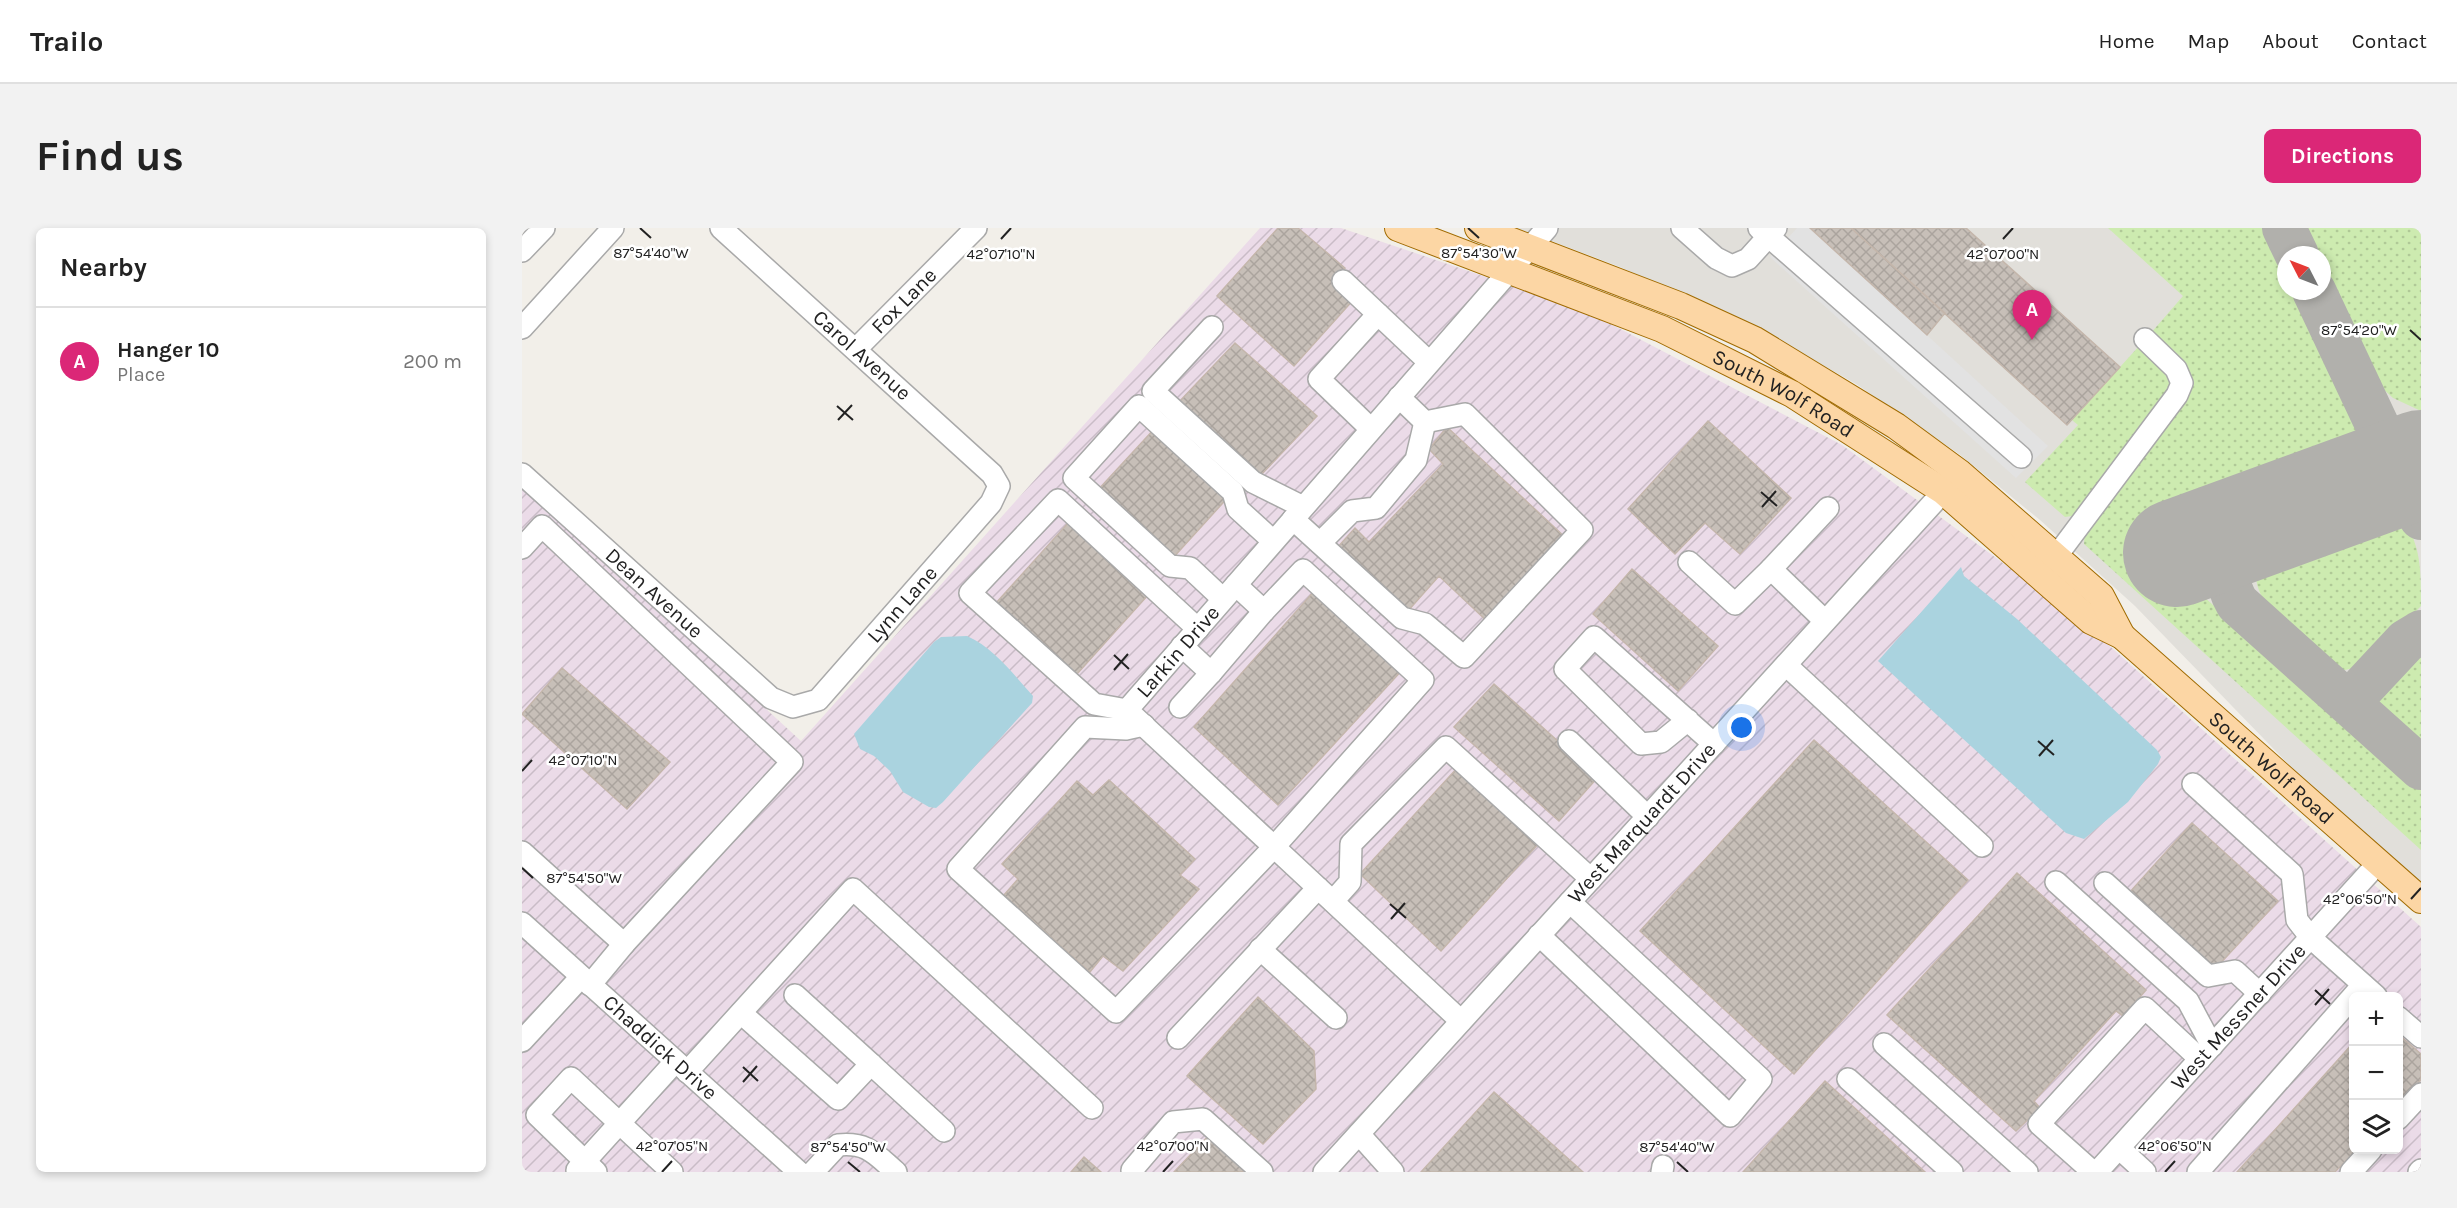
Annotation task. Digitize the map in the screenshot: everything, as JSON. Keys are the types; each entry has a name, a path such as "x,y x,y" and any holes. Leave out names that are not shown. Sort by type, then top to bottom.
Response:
{"main road":[{"name":"South Wolf Road","path":"1398,228 1662,329 1738,365 1952,482 2055,558 2102,596 2122,636"},
{"name":"South Wolf Road","path":"1478,228 1681,306 1755,340 1896,426 2091,621 2122,636 2421,900"}],"street":[{"path":"522,251 544,228"},
{"path":"522,327 613,228"},
{"name":"Carol Avenue","path":"721,228 992,474 999,486"},
{"name":"Fox Lane","path":"856,349 976,228"},
{"name":"Larkin Drive","path":"1461,1022 1127,710 1546,228"},
{"path":"1682,228 1716,258 1732,266 1748,259 1768,231 2021,457"},
{"path":"1344,281 1430,362"},
{"path":"1371,429 1319,379 1378,314"},
{"path":"1212,327 1153,391 1253,482 1298,513 1320,543 1402,618 1425,624 1464,657 1582,530 1466,414 1425,422"},
{"path":"2055,558 2177,395 2182,383 2176,369 2145,339"},
{"path":"1399,398 1425,422"},
{"path":"1264,611 1190,568 1170,566 1074,478 1139,406 1233,492 1238,509 1273,541"},
{"path":"1320,543 1352,511 1376,508 1416,460 1425,422"},
{"name":"Dean Avenue","path":"522,474 771,698 792,707"},
{"name":"West Marquardt Drive","path":"1324,1172 1952,482"},
{"name":"Lynn Lane","path":"792,707 818,700 991,503 999,486"},
{"path":"1127,710 1094,704 970,593 1058,500 1198,628"},
{"path":"1689,562 1736,604 1828,508"},
{"path":"522,549 542,526 792,762 624,944 585,981 526,1028"},
{"path":"1772,569 1825,621"},
{"path":"1144,726 1126,729 1084,727 958,869 1116,1012 1274,847 1423,680 1303,570 1180,707"},
{"path":"1688,720 1661,742 1641,744 1565,669 1594,637 1688,720 1714,744"},
{"path":"1182,646 1211,673"},
{"path":"1786,665 1982,846"},
{"path":"1569,741 1648,817"},
{"path":"1178,1038 1260,949 1325,895 1350,882 1351,844 1446,747 1591,879"},
{"path":"2193,784 2292,874 2297,920 2311,938 2370,991 2198,1172"},
{"path":"522,852 624,944"},
{"name":"West Messner Drive","path":"2095,1172 2379,862"},
{"path":"2055,882 2188,1001 2206,1053"},
{"path":"2104,883 2208,976 2235,971 2260,994"},
{"path":"672,1172 619,1124 571,1078 537,1115 585,1168 619,1124 741,1013 853,889 1092,1108"},
{"path":"1539,935 1730,1116 1761,1079 1570,902"},
{"name":"Chaddick Drive","path":"522,923 799,1172"},
{"path":"1260,949 1336,1018"},
{"path":"795,995 944,1131"},
{"path":"2095,1172 2040,1124 2145,1008 2206,1053"},
{"path":"741,1013 838,1099 871,1064"},
{"path":"2403,1021 2421,1037"},
{"path":"1884,1044 2027,1172"},
{"path":"1848,1079 1952,1172"},
{"path":"2403,1114 2421,1094"},
{"path":"1134,1172 1132,1170 1173,1122 1203,1119 1262,1172"},
{"path":"1359,1134 1393,1172"},
{"path":"813,1172 838,1145 852,1143 868,1147 896,1172"},
{"path":"2119,1148 2145,1172"},
{"path":"2351,1172 2367,1154"}],"shaded area":[{"path":"1260,228 1341,228 1584,310 1842,445 2082,621 2421,927 2421,1172 522,1172 522,486 801,741"},
{"path":"1517,228 2421,228 2421,886 2326,803 2135,606 2040,520 1959,454 1856,384 1763,331 1620,267"},
{"path":"1797,228 1810,228 2048,446 2016,478 1770,257"}],"green space":[{"path":"2108,228 2269,228 2277,246 2277,300 2303,300 2369,440 2367,450 2361,457 2167,529 2185,580 2421,790 2421,850 2084,544 2085,528 2191,390 2150,334 2183,296"},
{"path":"2298,228 2421,228 2421,411 2393,398 2371,378 2360,361 2331,298 2331,246 2307,246"},
{"path":"2140,345 2152,353 2177,387 2076,520 2072,516 2065,517 2025,482 2078,425 2072,420"},
{"path":"2390,506 2408,528 2417,551 2421,576 2421,606 2363,666 2345,670 2334,668 2272,611 2261,594 2256,578 2261,562 2277,548"},
{"path":"2421,650 2421,747 2384,712 2377,696 2378,689 2384,680 2414,652"}],"water":[{"path":"1961,567 1964,576 2017,619 2157,750 2161,757 2128,802 2084,839 2066,833 1878,661"},
{"path":"967,636 986,647 1003,662 1033,696 1032,703 943,802 936,808 929,807 903,792 890,771 874,756 860,749 854,734 934,642 941,637"}],"building":[{"path":"1278,228 1298,228 1345,268 1334,283 1354,299 1294,366 1217,296"},
{"path":"1810,228 1851,228 1945,313 1927,335"},
{"path":"1851,228 1966,228 2120,367 2067,425"},
{"path":"1235,343 1317,416 1260,476 1179,402"},
{"path":"1708,421 1791,498 1740,554 1705,523 1675,554 1628,509"},
{"path":"1156,427 1231,494 1172,559 1097,491"},
{"path":"1447,427 1568,540 1490,624 1439,576 1407,612 1337,548 1355,528 1369,542 1443,464 1429,449"},
{"path":"1069,522 1148,595 1077,674 996,603"},
{"path":"1632,569 1718,646 1678,691 1593,614"},
{"path":"1316,589 1404,668 1278,805 1194,727"},
{"path":"562,668 670,762 627,809 522,714"},
{"path":"1494,684 1598,777 1559,821 1454,727"},
{"path":"1814,740 1968,880 1794,1074 1640,931"},
{"path":"1459,766 1541,841 1441,951 1360,874"},
{"path":"1109,780 1195,859 1180,875 1199,889 1123,971 1103,956 1090,972 1004,895 1018,879 1002,864 1077,781 1093,795"},
{"path":"2192,823 2278,901 2216,968 2130,892"},
{"path":"2017,873 2146,990 2123,1016 2116,1011 2034,1101 2040,1108 2016,1131 1887,1015"},
{"path":"1258,997 1314,1051 1316,1089 1263,1144 1187,1076"},
{"path":"2403,1038 2421,1054 2421,1080 2403,1099"},
{"path":"2349,1048 2349,1154 2352,1154 2335,1172 2237,1172"},
{"path":"1825,1081 1925,1172 1743,1172"},
{"path":"1494,1092 1583,1172 1421,1172"},
{"path":"1213,1131 1250,1164 1242,1172 1174,1172"},
{"path":"1084,1157 1101,1172 1071,1172"}],"taxiway":[{"path":"2284,228 2293,246"},
{"path":"2318,300 2421,518"},
{"path":"2278,516 2244,542 2231,562 2228,574 2230,588 2237,603 2421,768"},
{"path":"2364,686 2406,641 2421,632"}],"runway":[{"path":"2177,553 2421,464"}],"place":[{"name":"Hanger 10","path":"2032,340"}]}
